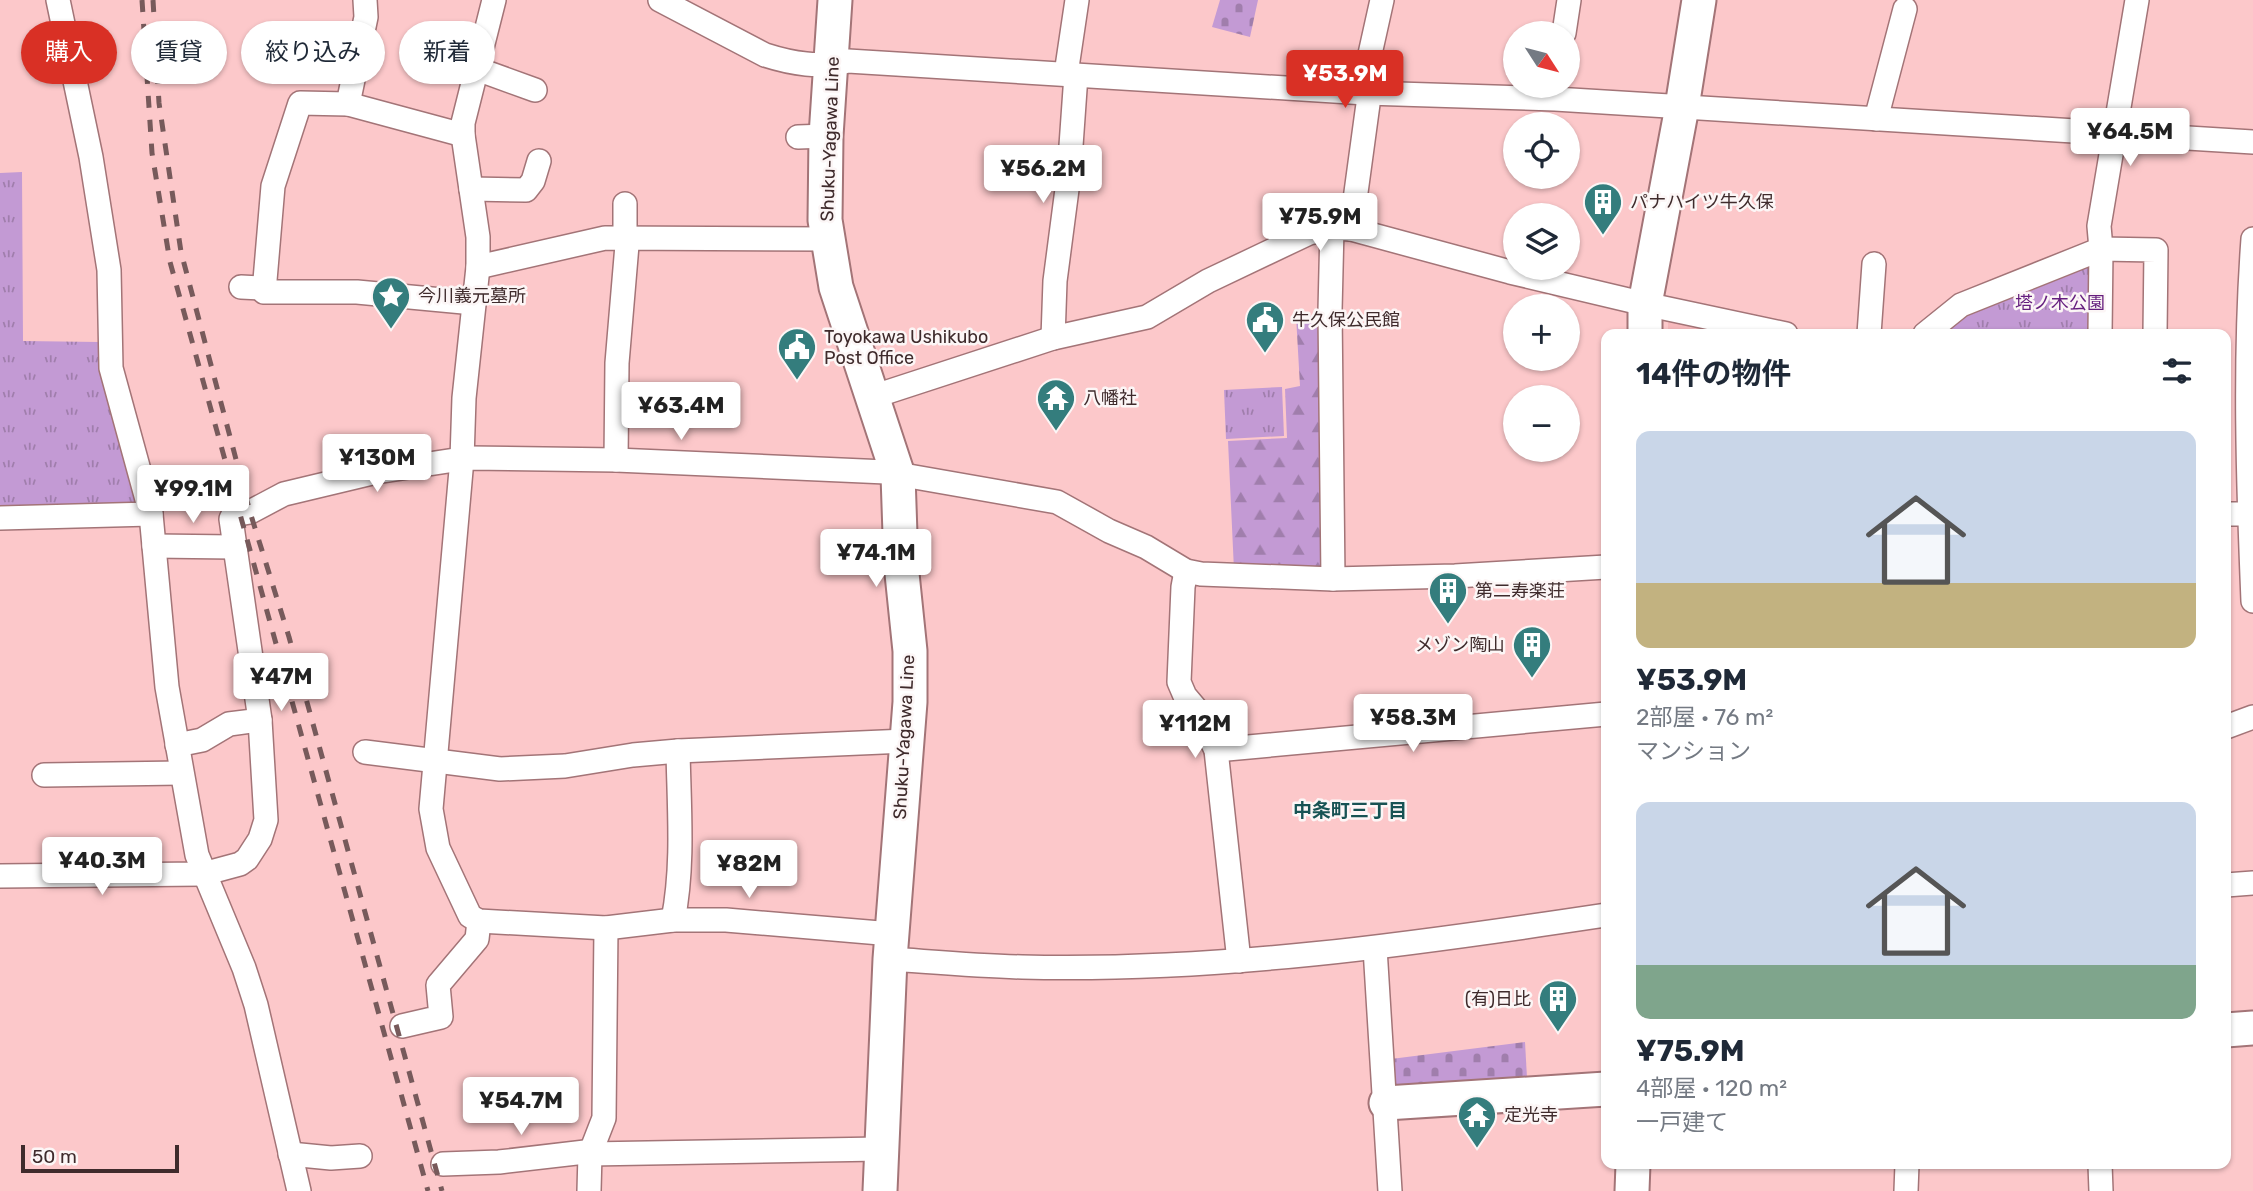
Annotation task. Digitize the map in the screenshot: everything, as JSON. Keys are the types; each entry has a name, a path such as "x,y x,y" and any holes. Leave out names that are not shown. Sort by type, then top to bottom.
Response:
{"main road":[{"name":"Shuku-Yagawa Line","path":"835,0 831,65 812,137 836,287 898,475 901,565 910,651 910,702 891,946 880,1191"},
{"path":"1645,319 1699,0"},
{"path":"2231,1030 2253,1028"},
{"path":"1386,1103 1601,1089"},
{"path":"1632,1191 1633,1169"}],"street":[{"path":"58,0 91,157 109,270 111,369 150,514 167,687 197,855 244,968 256,1005 299,1191"},
{"path":"348,104 366,17 365,0"},
{"path":"489,21 494,0"},
{"path":"660,0 765,55 821,66 848,61 1366,93 1503,92"},
{"path":"1053,338 1055,281 1069,174 1071,74 1077,0"},
{"path":"1333,579 1330,325 1341,228 1368,104 1364,81 1382,0"},
{"path":"1566,21 1569,0"},
{"path":"2100,329 2099,226 2137,0"},
{"path":"1876,119 1905,9"},
{"path":"495,76 535,90"},
{"path":"473,84 463,123 463,135 478,237 478,267 464,398 462,459 431,809 438,848 470,916 479,921 606,928 673,920 726,920 1021,967 1239,961 1375,947 1601,916"},
{"path":"1580,95 1682,107 2253,142"},
{"path":"463,135 348,104 300,103 274,186 264,292 357,292 474,303"},
{"path":"471,189 526,190 533,181 539,161"},
{"path":"616,460 617,363 627,245 625,204"},
{"path":"872,397 1053,338 1147,317 1208,281 1276,248 1309,233 1341,228 1510,272 1645,319 1739,329"},
{"path":"478,267 605,238 829,239"},
{"path":"2253,239 2248,361 2249,514 2253,601"},
{"path":"1931,329 1961,305 2101,249 2156,250 2155,329"},
{"path":"1870,329 1874,264"},
{"path":"241,287 264,288"},
{"path":"0,876 204,874 240,864 247,859 265,829 260,720 233,547 232,516 250,512 284,494 376,472 462,459 616,460 886,472 1056,502 1186,570 1201,574 1333,579 1455,576 1601,567"},
{"path":"0,518 150,514"},
{"path":"2231,514 2249,514"},
{"path":"154,547 233,547"},
{"path":"1186,570 1179,682 1216,750 1239,961"},
{"path":"1216,750 1601,715"},
{"path":"2231,725 2253,717"},
{"path":"177,745 202,740 229,724 260,720"},
{"path":"365,751 500,769 565,766 678,751 906,741"},
{"path":"673,920 677,902 679,849 678,751"},
{"path":"44,775 181,773"},
{"path":"2231,885 2253,883"},
{"path":"402,1026 441,1017 439,985 477,939 479,921"},
{"path":"589,1191 590,1154 604,1118 606,928"},
{"path":"1375,947 1390,1191"},
{"path":"443,1164 499,1162 585,1152 880,1149"},
{"path":"290,1154 331,1158 360,1156"},
{"path":"1906,1191 1907,1169"},
{"path":"2100,1169 2101,1191"}],"shaded area":[{"path":"1673,319 1719,329 1668,329 1668,323"}],"green space":[{"path":"1220,0 1258,0 1250,37 1212,27"},
{"path":"22,172 23,341 99,342 101,374 140,508 0,509 0,173"},
{"name":"塔ノ木公園","path":"2092,264 2091,329 1938,329 1960,312"},
{"path":"1296,316 1324,316 1328,561 1319,573 1234,570 1228,441 1287,438 1285,389 1300,386"},
{"path":"1282,387 1284,436 1226,439 1224,390"},
{"path":"1525,1042 1527,1078 1400,1089 1392,1083 1391,1059"}],"railway":[{"path":"142,0 152,153 170,262 428,1191"},
{"path":"153,0 159,103 181,252 250,512 289,637 442,1191"}],"place":[{"name":"パナハイツ牛久保","path":"1603,236"},
{"name":"今川義元墓所","path":"391,330"},
{"name":"牛久保公民館","path":"1265,354"},
{"name":"Toyokawa Ushikubo Post Office","path":"797,381"},
{"name":"八幡社","path":"1056,432"},
{"name":"第二寿楽荘","path":"1448,625"},
{"name":"メゾン陶山","path":"1532,679"},
{"name":"(有)日比","path":"1558,1033"},
{"name":"定光寺","path":"1477,1149"}],"district":[{"name":"中条町三丁目","path":"1350,810"}]}
